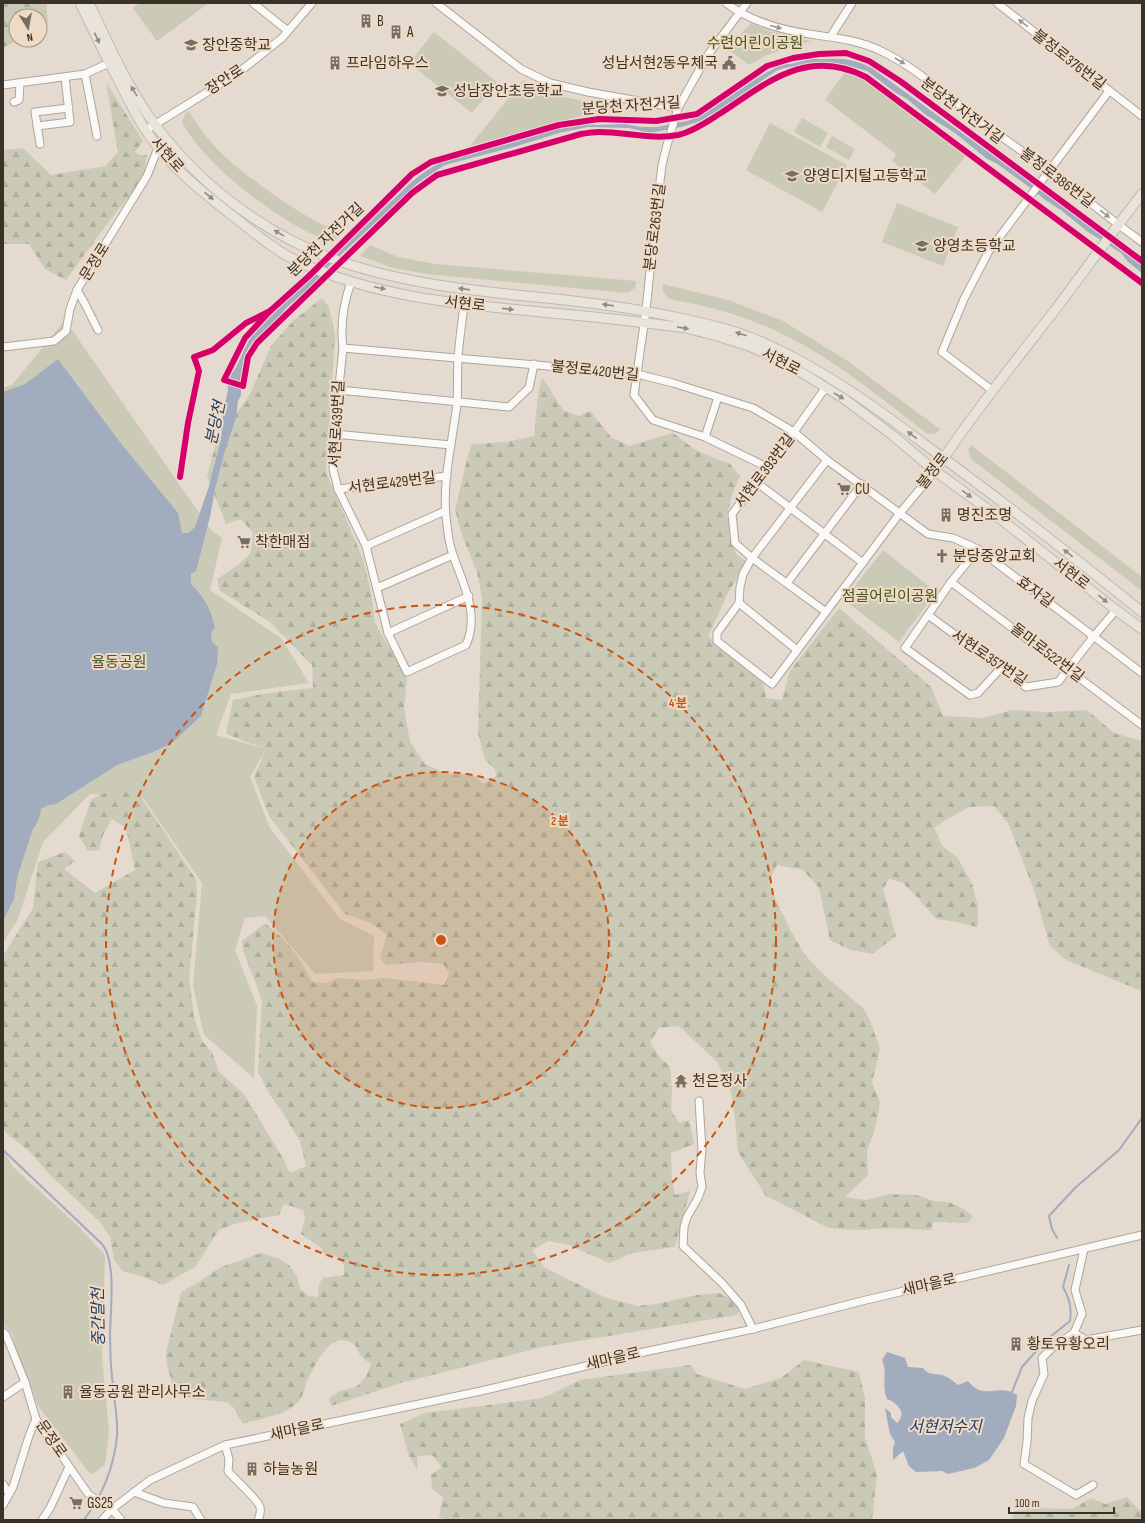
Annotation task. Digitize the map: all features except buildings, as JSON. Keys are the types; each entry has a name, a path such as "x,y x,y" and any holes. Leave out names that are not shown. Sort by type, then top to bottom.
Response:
{"main road":[{"name":"서현로","path":"80,3 109,63 146,130 158,148 196,186 222,208 279,250 294,259 351,282 427,299 464,305 686,328 749,346 783,361 859,409 935,471 993,513 1142,629"},
{"name":"서현로","path":"89,3 126,78 155,124 186,163 226,197 258,220 287,238 349,264 408,280 465,289 590,302 646,310 728,330 781,350 810,365 850,391 944,458 1013,510 1142,612"},
{"path":"1116,227 1142,194"},
{"name":"불정로","path":"935,471 993,391 1094,259 1116,227"}],"street":[{"path":"252,3 288,31"},
{"path":"260,9 266,3"},
{"name":"장안로","path":"146,130 234,75 282,38 312,3"},
{"path":"436,3 521,69 550,83 678,111 707,56 747,3"},
{"name":"불정로386번길","path":"726,3 740,13 772,26 811,34 831,36 868,45 902,62 920,73 1116,227 1142,242"},
{"path":"831,36 852,3"},
{"name":"불정로376번길","path":"996,3 1142,116"},
{"path":"3,85 85,74 109,63"},
{"path":"85,74 97,136"},
{"path":"37,126 70,122 66,77"},
{"path":"14,102 19,100 20,83"},
{"path":"993,391 942,352 977,272 996,241 1109,91"},
{"path":"40,144 35,112 69,108"},
{"name":"분당로263번길","path":"678,111 662,165 646,310 634,395 653,420 706,437 767,467"},
{"name":"문정로","path":"3,347 54,341 66,331 70,309 77,290 147,176 158,148 167,139"},
{"name":"서현로439번길","path":"351,282 345,298 342,338 343,348 334,434 333,469 338,489 366,546 388,633 407,672"},
{"path":"77,290 98,330"},
{"name":"서현로429번길","path":"407,672 466,645 469,639 469,596 453,555 445,511 447,476 457,403 458,358 464,305"},
{"name":"불정로420번길","path":"343,348 637,374 673,383 753,408 794,432 828,460 900,513"},
{"path":"339,390 509,407 529,388 534,364"},
{"name":"서현로393번길","path":"826,387 732,514 736,543 752,558 826,612"},
{"path":"706,437 718,397"},
{"path":"334,434 451,445"},
{"path":"797,650 739,603 740,587 743,574 752,558 828,460"},
{"name":"불정로","path":"739,603 717,633 716,640 772,684 900,513 935,471"},
{"name":"서현로429번길","path":"338,489 447,476"},
{"path":"756,482 863,563"},
{"path":"788,583 862,484"},
{"path":"366,546 445,511"},
{"name":"효자길","path":"900,513 928,534 953,538 978,549 1142,673"},
{"path":"978,549 951,582 905,648 970,695 978,693 1000,669"},
{"path":"377,588 453,555"},
{"name":"돌마로522번길","path":"951,582 1142,725"},
{"path":"388,633 469,596"},
{"name":"서현로357번길","path":"928,615 1026,687 1058,682 1116,610"},
{"path":"699,1101 702,1149 700,1173 702,1187 698,1198 687,1217 684,1227 683,1246 722,1283 741,1306 753,1329"},
{"name":"새마을로","path":"102,1520 112,1509 150,1480 225,1445 481,1391 644,1352 753,1329 851,1304 1142,1236"},
{"path":"1084,1249 1074,1290 1082,1314 1074,1333 1053,1347 1042,1358 1044,1374 1032,1401 1029,1412 1024,1464 1076,1495 1093,1485"},
{"path":"1074,1333 1086,1340 1142,1330"},
{"name":"문정로","path":"3,1332 6,1335 6,1343 25,1382 36,1419 91,1497 112,1509 121,1520"},
{"path":"3,1397 25,1382"},
{"path":"3,1505 13,1487 36,1419"},
{"path":"225,1445 229,1459 228,1471 235,1481 253,1497 260,1507 260,1515 258,1520"},
{"path":"42,1520 50,1508 70,1467"},
{"path":"3,1484 10,1494"},
{"path":"134,1492 164,1503 193,1507 201,1520"}],"green space":[{"path":"3,3 46,3 47,8 8,8 8,45 3,48"},
{"path":"140,3 209,3 157,41 133,8"},
{"name":"수련어린이공원","path":"751,23 772,32 811,41 767,55 749,65 728,49"},
{"path":"434,32 497,82 472,113 409,63"},
{"path":"847,69 868,80 969,152 935,194 892,161 896,154 825,100"},
{"path":"523,80 558,95 582,101 619,106 470,146"},
{"path":"106,82 143,141 135,152 139,155 147,155 144,177 66,280 45,269 29,244 3,244 3,150 23,148 51,175 106,166 118,152"},
{"path":"189,111 210,141 228,160 272,194 301,213 342,233 332,243 313,235 292,224 248,193 208,157 193,139 182,122 185,114"},
{"path":"802,118 828,133 820,147 794,132"},
{"path":"770,123 847,165 822,212 746,170"},
{"path":"832,136 855,149 849,160 826,147"},
{"path":"897,203 958,227 943,266 882,242"},
{"path":"370,245 398,257 435,264 636,281 635,288 627,293 427,274 393,268 360,256"},
{"path":"663,284 728,300 783,321 846,360 940,429 937,433 928,434 854,378 795,340 736,315 709,307 669,299 663,291"},
{"path":"322,298 329,307 335,335 326,472 363,559 371,593 375,623 401,664 407,677 404,708 410,742 425,764 447,774 472,775 484,784 496,776 495,769 485,760 478,733 482,598 477,572 462,535 455,510 472,444 506,442 534,436 538,395 542,377 563,410 579,416 590,411 611,437 629,446 673,433 697,451 730,464 740,476 733,492 727,514 730,537 736,554 747,562 729,591 708,636 763,682 766,698 782,700 790,671 839,608 931,687 943,716 983,718 1012,710 1048,712 1087,710 1114,733 1142,741 1142,990 1066,960 1050,946 1033,887 1008,823 994,806 969,807 934,827 942,846 958,858 972,884 978,907 978,927 936,919 903,883 889,879 883,889 896,936 872,954 851,950 830,940 819,888 803,870 777,865 769,881 777,903 792,933 805,955 823,974 864,1009 871,1023 880,1049 872,1083 880,1102 876,1125 867,1151 868,1175 845,1197 867,1200 890,1194 916,1195 934,1201 949,1202 962,1208 973,1216 968,1223 934,1222 931,1230 889,1228 858,1230 829,1228 766,1196 738,1152 731,1092 717,1062 679,1026 659,1028 650,1042 660,1058 670,1066 672,1088 671,1110 679,1123 689,1120 694,1144 671,1153 672,1181 675,1195 690,1191 675,1247 632,1253 609,1263 569,1245 549,1241 532,1250 545,1268 607,1298 638,1306 656,1304 697,1295 719,1293 734,1301 740,1310 737,1315 542,1347 401,1383 331,1406 329,1398 340,1391 356,1387 366,1377 371,1364 359,1354 353,1343 341,1340 334,1342 328,1347 318,1361 307,1381 301,1398 297,1403 279,1414 243,1424 234,1408 227,1402 193,1399 180,1394 173,1386 167,1365 166,1353 181,1292 219,1268 261,1253 280,1259 289,1265 297,1276 300,1289 309,1296 318,1297 319,1284 323,1278 344,1275 344,1265 335,1256 326,1255 320,1247 301,1234 305,1217 303,1210 284,1204 279,1215 237,1223 219,1230 195,1267 163,1285 141,1276 122,1271 114,1259 110,1237 100,1222 49,1174 30,1152 5,1132 3,1128 3,956 33,908 38,862 65,852 75,861 64,869 95,893 135,870 126,828 112,819 103,835 99,850 88,851 79,836 91,799 119,787 136,790 196,879 197,895 189,978 194,1017 202,1041 212,1052 219,1072 244,1094 284,1160 290,1173 306,1166 300,1141 270,1095 258,1071 262,1000 243,950 242,941 265,923 280,936 292,950 303,965 312,982 326,983 339,978 363,980 385,978 444,985 449,973 443,964 421,962 386,965 380,958 387,935 371,923 345,914 269,816 254,777 266,749 226,734 233,700 268,693 313,688 312,665 270,622 220,591 217,579 238,565 251,553 253,533 241,519 226,524 207,476 216,443 250,394 271,346 293,321"},
{"name":"율동공원","path":"65,320 211,530 222,538 210,590 282,639 309,683 231,694 216,735 266,749 250,777 270,828 340,919 374,936 373,971 315,974 265,916 245,918 235,950 257,1006 254,1078 204,1035 193,986 202,883 143,798 90,794 43,842 18,919 3,943 3,388 12,385"},
{"path":"971,445 1142,577 1142,591 971,459 968,450"},
{"name":"점골어린이공원","path":"883,550 936,592 899,642 844,600"},
{"path":"3,1150 13,1167 75,1223 105,1255 102,1357 109,1431 105,1465 91,1475 38,1406 29,1382 20,1365 12,1333 3,1324"},
{"path":"804,1360 859,1372 865,1399 865,1437 877,1475 872,1520 469,1520 462,1517 460,1520 445,1520 439,1517 443,1497 432,1489 431,1475 442,1467 432,1455 417,1456 418,1471 409,1456 400,1424 425,1413 543,1398 580,1380 691,1365 697,1374 745,1389 781,1378"},
{"path":"1127,1497 1142,1513 1142,1520 1018,1520 1012,1518 1014,1511 1044,1508 1072,1509 1091,1498 1105,1504"}],"water":[{"path":"810,59 849,60 872,68 1142,265 1142,273 1128,262 1121,253 1088,232 1004,167 987,159 955,133 926,115 907,99 896,93 867,71 846,65 815,63 784,68 776,71 710,116 698,122 681,127 650,133 629,128 588,127 559,133 514,147 445,165 419,182 314,280 308,289 286,308 280,316 263,329 249,347 245,355 242,368 241,395 238,401 236,418 226,447 215,489 210,517 196,571 191,574 191,584 200,594 211,614 215,627 211,633 212,642 218,647 217,664 201,716 172,743 153,752 117,765 56,804 48,805 41,809 39,819 32,831 17,878 14,899 3,921 3,392 25,384 58,359 119,441 178,513 182,533 188,533 195,527 209,486 221,440 223,413 228,390 227,378 235,369 249,340 286,302 420,175 433,166 448,160 557,129 586,124 624,124 642,127 657,127 687,121 701,116 759,77 782,64 791,64"},
{"name":"서현저수지","path":"887,1352 905,1358 908,1367 923,1368 925,1371 947,1377 958,1385 968,1381 980,1390 1004,1390 1017,1395 1016,1406 1004,1438 989,1460 974,1468 948,1474 942,1471 916,1472 909,1466 903,1451 893,1460 893,1448 895,1442 890,1434 885,1408 891,1413 891,1417 897,1423 900,1419 901,1412 894,1403 887,1399 885,1394 884,1365 882,1360"}],"waterway":[{"name":"분당천","path":"999,164 1031,187"},
{"name":"분당천","path":"312,283 320,275"},
{"name":"분당천","path":"257,336 273,321"},
{"path":"1057,1238 1052,1229 1049,1216 1075,1188 1119,1150 1142,1118"},
{"name":"중간말천","path":"3,1150 102,1244 107,1252 110,1262 112,1288 110,1355 117,1418 117,1436 113,1458 102,1491 84,1520"},
{"path":"1012,1392 1022,1367 1045,1341 1070,1321 1070,1303 1063,1287 1069,1265"}],"cycle path":[{"name":"분당천 자전거길","path":"270,311 308,277 412,174 431,162 559,125 599,119 656,121 697,114 767,66 793,58 819,54 846,53 869,61 900,81 1142,261"},
{"path":"180,477 188,423 199,371 194,357 213,350 246,323 270,311 245,338 224,380 243,386 248,357 257,343 412,193 437,175 592,132 609,132 658,137 678,135 701,126 772,80 789,72 807,67 825,66 845,69 866,77 1142,283"}],"place":[{"name":"B","path":"366,21"},
{"name":"A","path":"396,32"},
{"name":"장안중학교","path":"191,45"},
{"name":"프라임하우스","path":"335,63"},
{"name":"성남서현2동우체국","path":"729,63"},
{"name":"성남장안초등학교","path":"442,91"},
{"name":"양영디지털고등학교","path":"792,176"},
{"name":"양영초등학교","path":"922,246"},
{"name":"CU","path":"844,489"},
{"name":"명진조명","path":"946,515"},
{"name":"착한매점","path":"244,542"},
{"name":"분당중앙교회","path":"942,556"},
{"name":"천은정사","path":"681,1081"},
{"name":"황토유황오리","path":"1016,1344"},
{"name":"율동공원 관리사무소","path":"68,1392"},
{"name":"하늘농원","path":"252,1469"},
{"name":"GS25","path":"76,1503"}]}
